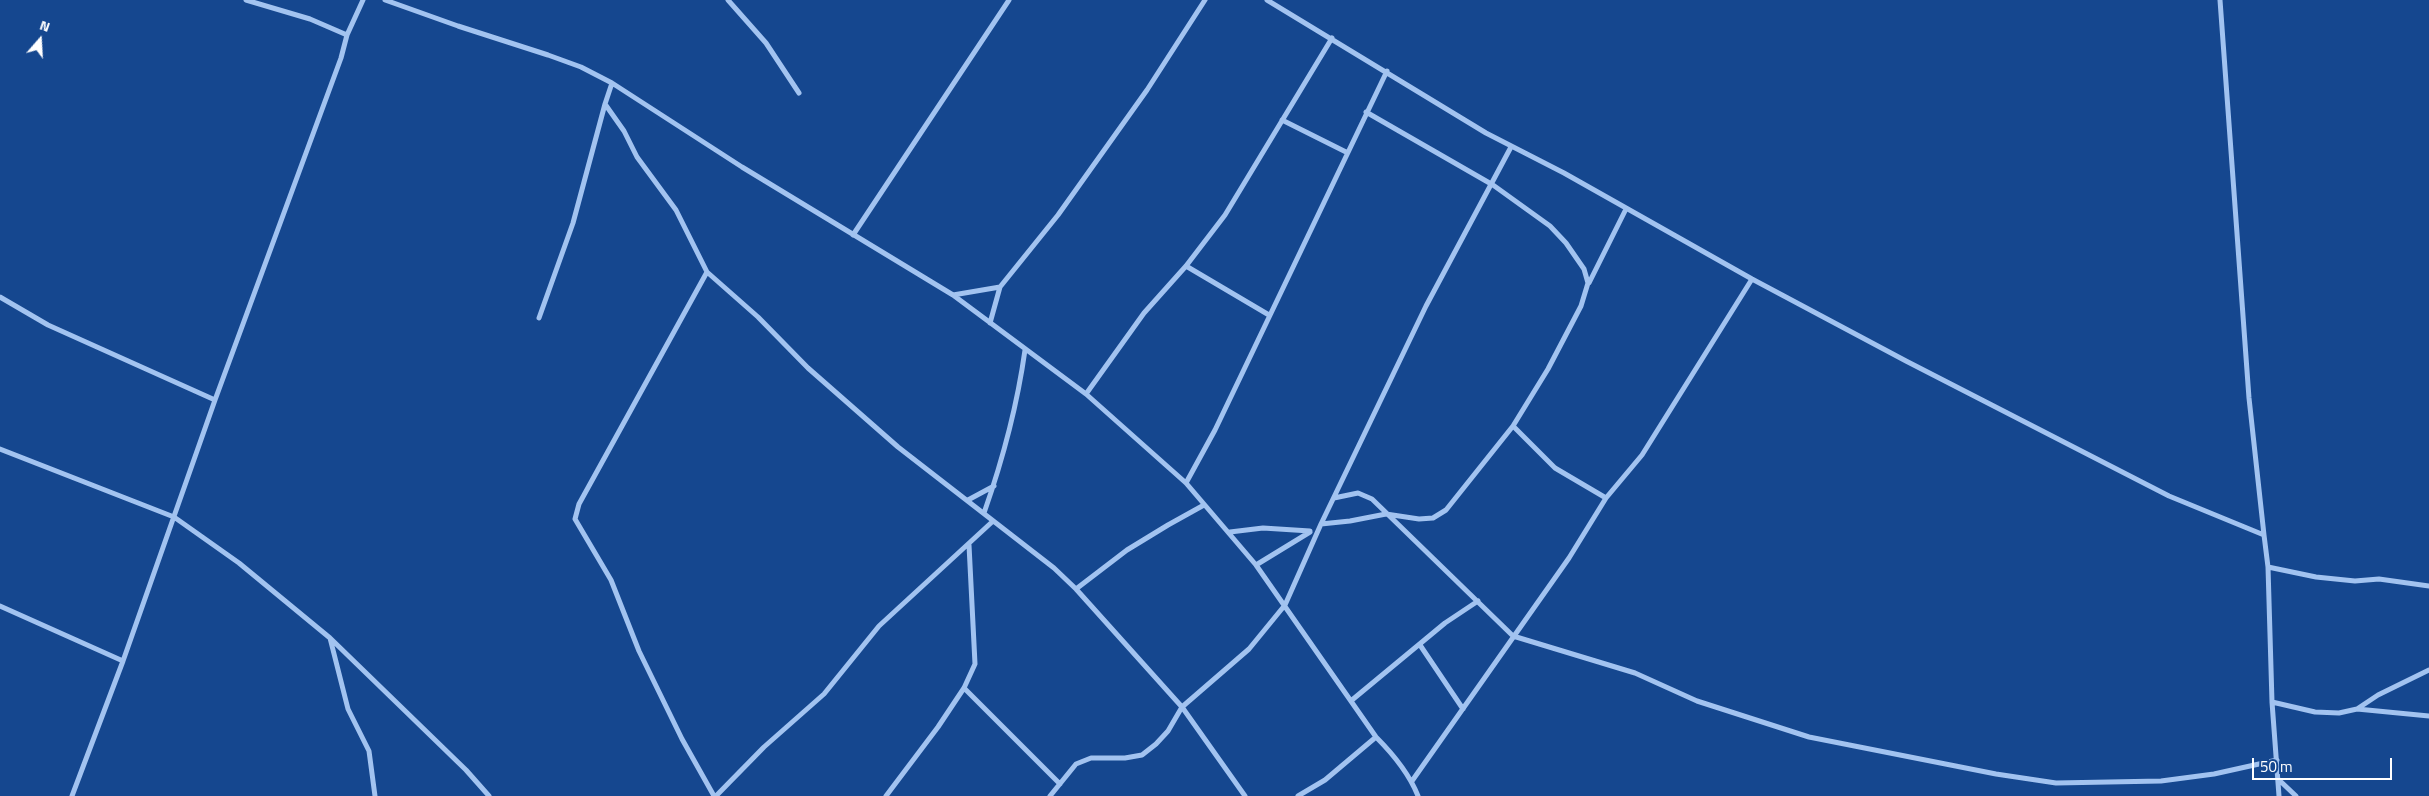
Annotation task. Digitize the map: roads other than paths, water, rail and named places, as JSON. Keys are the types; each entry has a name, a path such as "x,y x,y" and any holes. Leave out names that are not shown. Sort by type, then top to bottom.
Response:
{"street":[{"path":"246,0 310,19 348,35"},
{"path":"72,796 123,661 215,400 348,35 363,0"},
{"path":"385,0 458,26 548,54 581,67 612,83 853,235 953,295 1086,394 1186,483 1204,506 1230,532 1285,604 1376,737 1389,749 1412,781 1418,796"},
{"path":"728,0 766,42 799,93"},
{"path":"853,235 1010,0"},
{"path":"990,323 1000,287 1058,215 1147,90 1205,0"},
{"path":"1267,0 1512,147 1906,362 2169,496 2264,536"},
{"path":"2220,0 2249,398 2268,567 2272,702 2279,796"},
{"path":"1086,394 1144,313 1186,266 1225,215 1332,38"},
{"path":"1186,483 1215,430 1346,152 1387,71"},
{"path":"539,318 573,223 612,83"},
{"path":"605,104 624,131 637,157 676,210 708,272 758,317 808,368 875,427 968,500 992,522 1054,568 1076,589 1182,707 1245,796"},
{"path":"1366,112 1493,185 1557,232 1584,269 1588,283"},
{"path":"1282,120 1346,152"},
{"path":"1050,796 1076,764 1092,758 1125,758 1142,755 1168,731 1182,707 1249,649 1285,604 1320,526 1426,306 1512,147"},
{"path":"1256,565 1320,526 1386,514 1419,519 1433,518 1446,510 1513,426 1572,326 1588,283 1626,209"},
{"path":"1186,266 1269,315"},
{"path":"708,272 578,504 575,519 610,580 639,651 682,739 715,796 824,694 879,626 992,522"},
{"path":"1412,781 1569,558 1606,498 1642,455 1752,279"},
{"path":"953,295 1000,287"},
{"path":"0,297 48,325 215,400"},
{"path":"984,514 1008,441 1017,402 1025,350"},
{"path":"1513,426 1555,468 1606,498"},
{"path":"0,449 174,517 239,563 330,638 453,756 489,796"},
{"path":"968,500 994,486"},
{"path":"1334,498 1358,493 1372,498 1386,514 1513,636 1641,675 1697,701 1808,737 1996,774 2056,783 2161,781 2214,774 2277,760"},
{"path":"1076,589 1134,546 1204,506"},
{"path":"1230,532 1263,528 1310,531"},
{"path":"886,796 938,727 964,688 975,664 969,545"},
{"path":"2268,567 2316,577 2355,581 2380,579 2429,586"},
{"path":"1352,700 1445,623 1478,601"},
{"path":"0,606 123,661"},
{"path":"330,638 348,709 369,751 375,796"},
{"path":"1420,645 1463,709"},
{"path":"2357,709 2378,695 2429,670"},
{"path":"964,688 1060,784"},
{"path":"2272,702 2328,713 2357,709 2429,716"},
{"path":"1298,796 1325,780 1376,737"},
{"path":"2278,779 2296,796"}]}
